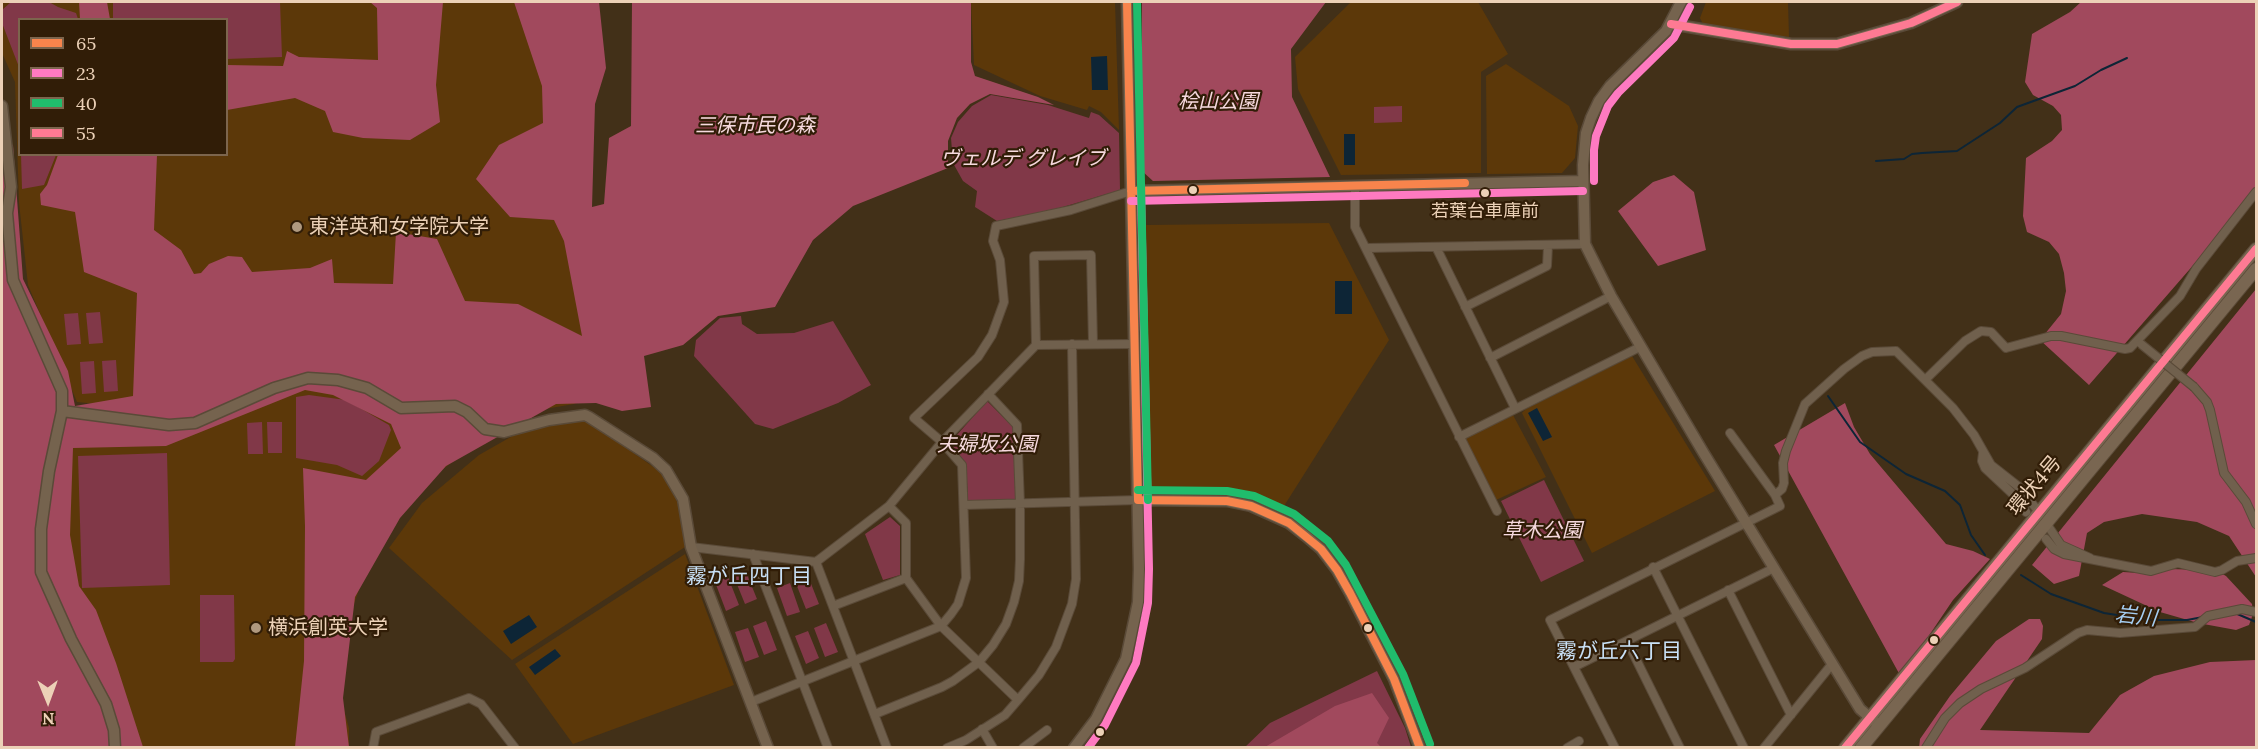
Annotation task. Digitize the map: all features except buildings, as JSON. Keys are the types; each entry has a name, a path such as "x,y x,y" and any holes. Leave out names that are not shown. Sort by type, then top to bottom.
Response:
{"main road":[{"name":"環状4号","path":"1845,747 1874,721 2037,516 2256,249"},
{"name":"環状4号","path":"2037,516 2256,269"},
{"name":"環状4号","path":"1861,747 1874,721"}],"street":[{"path":"1074,747 1096,719 1126,659 1138,602 1138,500 1127,2"},
{"path":"1681,2 1671,24 1658,40 1610,86 1599,101 1586,133 1583,157 1585,244 1640,347 1832,664 1860,709 1874,721"},
{"path":"1671,24 1791,44 1837,44 1911,23 1957,2"},
{"path":"2,106 11,188 8,213 13,280 62,390 62,411 41,529 41,572 70,639 106,704 114,730 115,747"},
{"path":"750,702 941,626 958,604 966,578 962,465 942,442 914,418 978,357 992,335 1004,302 1000,260 993,241 996,226 1071,210 1131,191 1583,181"},
{"path":"1355,186 1355,227 1497,511"},
{"path":"1926,379 1965,340 1981,331 1991,332 2006,348 2051,336 2061,336 2125,349 2130,348 2140,342 2180,296 2196,269 2256,192"},
{"path":"1367,248 1585,244"},
{"path":"1465,307 1547,266 1548,246"},
{"path":"1436,247 1515,408"},
{"path":"1036,345 1034,256 1091,255 1093,344"},
{"path":"1490,358 1611,296"},
{"path":"2140,342 2194,387 2207,402 2224,473 2247,502 2256,524"},
{"path":"947,747 966,740 1005,715 1039,675 1056,648 1072,604 1076,579 1072,344"},
{"path":"692,548 816,562 889,506 942,442 1036,345 1134,344"},
{"path":"1459,437 1640,347"},
{"path":"1775,495 1782,489 1784,483 1784,457 1801,410 1812,397 1853,361 1872,352 1896,351 1926,379 1964,421 1995,469 2024,492 2037,516"},
{"path":"62,411 169,425 195,423 274,388 308,378 338,380 367,388 401,408 455,406 467,412 485,429 504,432 549,420 585,415 653,458 666,470 683,498 692,548 768,747"},
{"path":"875,714 942,687 979,662 1006,624 1014,602 1019,581 1020,504 1017,425 988,394"},
{"path":"1615,747 1550,620 1780,506 1775,495 1730,434"},
{"path":"1983,453 1982,461 1985,468 2037,516 2061,545 2096,562"},
{"path":"964,505 1138,500 1227,501 1251,506 1289,523 1321,549 1337,570 1394,679 1420,747"},
{"path":"889,506 906,523 906,578 941,626 1018,700"},
{"path":"2046,539 2057,552 2096,562 2151,571 2178,563 2215,572 2237,561 2256,558"},
{"path":"753,554 828,747"},
{"path":"816,562 887,747"},
{"path":"1653,567 1743,747"},
{"path":"1574,667 1774,568"},
{"path":"833,606 906,578"},
{"path":"1728,590 1791,715"},
{"path":"1926,747 1945,718 1965,699 1981,688 2025,668 2078,633 2087,630 2121,633 2195,627 2208,616 2242,609 2256,612"},
{"path":"1627,641 1680,747"},
{"path":"1764,747 1832,664"},
{"path":"373,747 376,732 470,698 481,704 515,747"},
{"path":"982,729 993,747"},
{"path":"1023,747 1047,730"},
{"path":"1567,747 1579,741"}],"shaded area":[{"name":"東洋英和女学院大学","path":"2,2 525,2 555,80 594,393 574,404 516,414 366,378 181,413 77,402 28,285 19,203 15,82 2,53"},
{"path":"971,2 1115,2 1119,130 1101,112 1089,106 1087,110 1040,96 974,65"},
{"path":"1351,2 1478,2 1508,54 1481,72 1481,173 1341,175 1298,89 1295,57"},
{"path":"1706,2 1788,2 1789,37 1703,24 1700,18"},
{"path":"1506,64 1569,106 1578,126 1575,158 1562,173 1487,174 1486,76"},
{"path":"1329,223 1389,340 1284,506 1253,492 1237,489 1151,488 1146,225"},
{"path":"1632,356 1715,491 1592,553 1522,413"},
{"path":"317,385 488,435 443,469 392,521 363,578 340,644 338,688 349,728 349,747 129,747 45,536 59,447"},
{"path":"1513,415 1546,477 1496,500 1465,438"},
{"path":"571,421 588,421 662,473 675,495 682,517 685,547 512,660 389,548 422,503 479,455 523,430"},
{"path":"685,554 734,685 573,744 515,664"}],"green space":[{"path":"11,2 49,2 76,13 78,18 18,18 18,64 2,23 2,10"},
{"path":"79,2 107,2 110,18 80,18"},
{"path":"113,2 280,2 282,57 228,59 228,18 113,18"},
{"path":"370,2 443,2 436,85 440,122 410,140 363,138 333,132 325,111 295,98 228,110 228,65 283,66 287,51 299,57 378,60 377,8"},
{"name":"三保市民の森","path":"514,2 599,2 606,68 595,104 592,207 604,204 609,138 631,126 632,2 971,2 971,62 975,76 1038,97 1054,105 990,94 970,104 957,118 948,141 948,168 853,206 813,240 775,307 718,316 683,345 644,356 651,407 622,411 596,403 556,404 446,466 400,518 355,597 343,698 349,747 295,747 304,661 303,468 366,480 401,448 391,424 333,395 305,390 166,446 73,448 70,535 79,586 96,610 143,747 2,748 2,141 13,145 23,279 68,371 75,406 133,396 137,293 84,272 75,212 41,205 40,194 47,185 58,156 157,156 154,230 181,250 194,274 201,273 209,264 228,256 242,257 252,272 310,268 332,259 334,283 393,284 396,232 437,239 465,301 518,304 582,336 564,241 554,220 510,217 476,179 499,145 543,123 542,86"},
{"name":"桧山公園","path":"1142,2 1326,2 1291,49 1292,97 1330,177 1153,181 1142,171"},
{"path":"2081,2 2256,2 2256,193 2089,385 2040,340 2061,314 2066,291 2064,273 2059,254 2049,242 2027,232 2023,216 2026,158 2052,141 2062,130 2061,115 2053,106 2033,95 2025,82 2032,34 2070,12"},
{"name":"ヴェルデ グレイブ","path":"991,95 1048,105 1089,118 1091,112 1099,115 1119,133 1120,190 1046,212 997,221 975,207 977,191 963,181 953,163 951,138 958,122 972,106"},
{"path":"1402,106 1402,122 1374,123 1374,107"},
{"path":"21,156 56,156 44,185 22,189"},
{"path":"1674,175 1694,192 1706,250 1658,266 1618,211 1653,182"},
{"path":"2256,289 2256,577 2229,536 2197,522 2142,514 2104,522 2087,533 2079,576 2054,584 2032,565"},
{"path":"100,312 103,343 89,344 86,313"},
{"path":"78,313 81,344 67,345 64,314"},
{"path":"741,316 742,324 757,334 794,333 833,321 871,385 838,403 773,429 755,424 694,356 696,340 720,318"},
{"path":"116,360 118,391 104,392 102,361"},
{"path":"94,361 96,393 82,394 80,362"},
{"path":"309,395 346,400 389,425 391,430 379,461 362,476 337,465 296,458 296,397"},
{"name":"夫婦坂公園","path":"987,401 1013,427 1016,501 968,502 966,463 949,444"},
{"path":"1845,403 1854,427 1870,454 1946,544 1973,551 1990,559 1953,600 1901,677 1774,445"},
{"path":"262,422 263,454 248,454 247,423"},
{"path":"267,422 282,422 282,453 268,453"},
{"path":"167,453 170,585 82,588 78,456"},
{"name":"草木公園","path":"1544,480 1584,561 1541,582 1501,501"},
{"path":"890,517 900,526 900,575 883,580 865,534"},
{"path":"2166,569 2215,570 2226,576 2252,604 2253,614 2249,625 2236,630 2198,623 2160,612 2102,585 2123,572 2140,573"},
{"path":"746,572 757,599 745,604 734,577"},
{"path":"808,576 819,604 806,609 795,581"},
{"path":"728,577 739,605 726,611 715,582"},
{"path":"790,583 800,612 787,616 777,588"},
{"path":"200,595 234,595 235,659 233,662 200,662"},
{"path":"2029,619 2040,619 2043,626 2042,639 1980,730 2089,733 2120,695 2154,676 2210,662 2256,660 2256,747 1919,748 1920,739 1950,696 1996,641"},
{"path":"766,621 777,650 764,655 753,626"},
{"path":"826,623 838,652 825,657 814,628"},
{"path":"748,628 759,657 745,662 735,632"},
{"path":"808,631 819,658 806,664 795,636"},
{"path":"1377,671 1405,728 1411,747 1244,748 1270,723"},
{"path":"1372,693 1389,718 1377,743 1381,747 1265,747 1335,706"}],"water":[{"path":"1107,56 1108,90 1092,90 1091,57"},
{"path":"1344,134 1355,134 1355,165 1344,165"},
{"path":"1335,281 1352,281 1352,314 1335,314"},
{"path":"1537,408 1552,437 1543,441 1528,413"},
{"path":"529,615 537,627 511,644 503,631"},
{"path":"555,649 561,656 535,675 529,667"}],"waterway":[{"path":"1876,161 1904,159 1912,154 1957,151 2000,123 2017,107 2075,86 2127,58"},
{"path":"1828,396 1860,442 1906,474 1945,491 1960,505 1971,535 1985,555"},
{"name":"岩川","path":"2021,575 2051,594 2104,613 2149,620 2187,620 2203,617"},
{"name":"岩川","path":"2235,613 2256,622"}],"transit line":[{"name":"65","path":"1127,2 1138,500"},
{"name":"40","path":"1137,2 1148,500"},
{"name":"55","path":"1671,24 1791,44 1837,44 1911,23 1957,2"},
{"name":"23","path":"1594,181 1596,136 1608,106 1618,93 1674,38 1690,7"},
{"name":"65","path":"1131,191 1465,183"},
{"name":"23","path":"1088,748 1105,725 1136,663 1148,603 1141,191"},
{"name":"23","path":"1131,201 1583,191"},
{"name":"55","path":"1845,748 2256,249"},
{"name":"40","path":"1138,490 1227,491 1254,496 1294,514 1328,541 1346,565 1403,674 1430,744"},
{"name":"65","path":"1138,500 1227,501 1251,506 1289,523 1321,549 1337,570 1350,593 1394,679 1420,748"}],"place":[{"name":"若葉台車庫前","path":"1485,193"},
{"name":"東洋英和女学院大学","path":"297,227"},
{"name":"横浜創英大学","path":"256,628"}],"district":[{"name":"霧が丘四丁目","path":"749,577"},
{"name":"霧が丘六丁目","path":"1619,652"}]}
